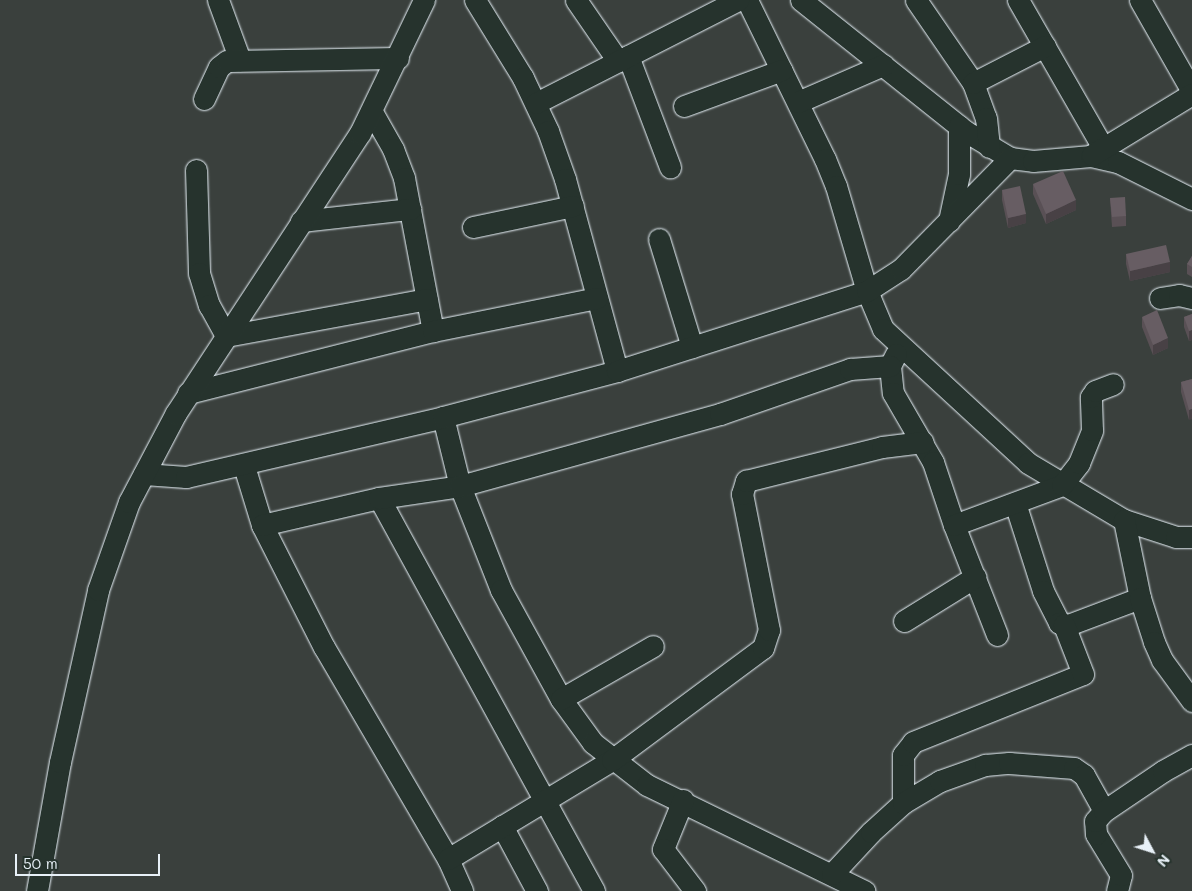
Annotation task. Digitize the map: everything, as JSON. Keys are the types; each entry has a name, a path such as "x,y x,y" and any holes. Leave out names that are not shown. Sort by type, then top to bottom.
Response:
{"street":[{"path":"218,0 240,60"},
{"path":"37,891 60,762 98,590 129,502 188,393 372,112 424,0"},
{"path":"475,0 536,104 573,206 617,371"},
{"path":"576,0 623,58 670,167"},
{"path":"536,104 738,0"},
{"path":"747,0 798,102 836,186 875,314 899,346 1010,449 1062,485 1124,520 1176,536 1192,537"},
{"path":"801,0 959,126 989,147 1010,158 1033,161 1097,152 1192,92 1140,0"},
{"path":"916,0 974,83 986,118 989,147"},
{"path":"1018,0 1044,46 1097,152 1192,199"},
{"path":"974,83 1044,46"},
{"path":"204,99 222,64 240,60 398,58"},
{"path":"798,102 883,65"},
{"path":"684,106 782,70"},
{"path":"372,112 401,168 433,331"},
{"path":"949,221 959,174 959,126"},
{"path":"144,474 186,477 244,466 443,417 617,371 867,291 901,269 1010,158"},
{"path":"196,170 199,273 208,305 226,336"},
{"path":"473,227 573,206"},
{"path":"301,221 410,209"},
{"path":"659,239 692,347"},
{"path":"1160,298 1179,294 1192,298"},
{"path":"226,336 427,298"},
{"path":"188,393 433,331 597,298"},
{"path":"899,346 890,366 893,393 923,442 942,484 954,525 997,635"},
{"path":"262,525 378,498 460,486 720,414 850,369 890,366"},
{"path":"954,525 1062,485 1079,463 1092,430 1091,397 1095,392 1113,384"},
{"path":"443,417 460,486 501,590 561,700 593,743 612,760 647,785 683,800 864,891"},
{"path":"448,859 612,760 755,656 768,642 769,630 742,494 746,481 882,447 923,442"},
{"path":"244,466 262,525 324,648 448,859 462,891"},
{"path":"378,498 594,891"},
{"path":"902,803 903,754 913,742 1084,674 1064,625 1055,619 1043,591 1014,503"},
{"path":"1124,520 1140,598 1162,660 1192,701"},
{"path":"904,621 974,577"},
{"path":"1064,625 1140,598"},
{"path":"561,700 653,646"},
{"path":"1117,891 1121,874 1094,827 1098,815 1192,755"},
{"path":"832,874 902,803 964,770 1009,763 1066,767 1080,771 1104,811"},
{"path":"683,800 662,849 695,891"},
{"path":"502,826 537,891"}],"building":[{"path":"1063,171 1076,200 1046,214 1033,184"},
{"path":"1020,186 1026,214 1008,218 1002,190"},
{"path":"1125,197 1126,216 1112,217 1110,198"},
{"path":"1166,245 1170,262 1130,271 1126,254"},
{"path":"1192,256 1192,267 1187,264"},
{"path":"1157,310 1168,338 1153,345 1142,317"},
{"path":"1192,314 1192,330 1189,331 1184,317"},
{"path":"1192,379 1192,409 1189,410 1181,382"}]}
